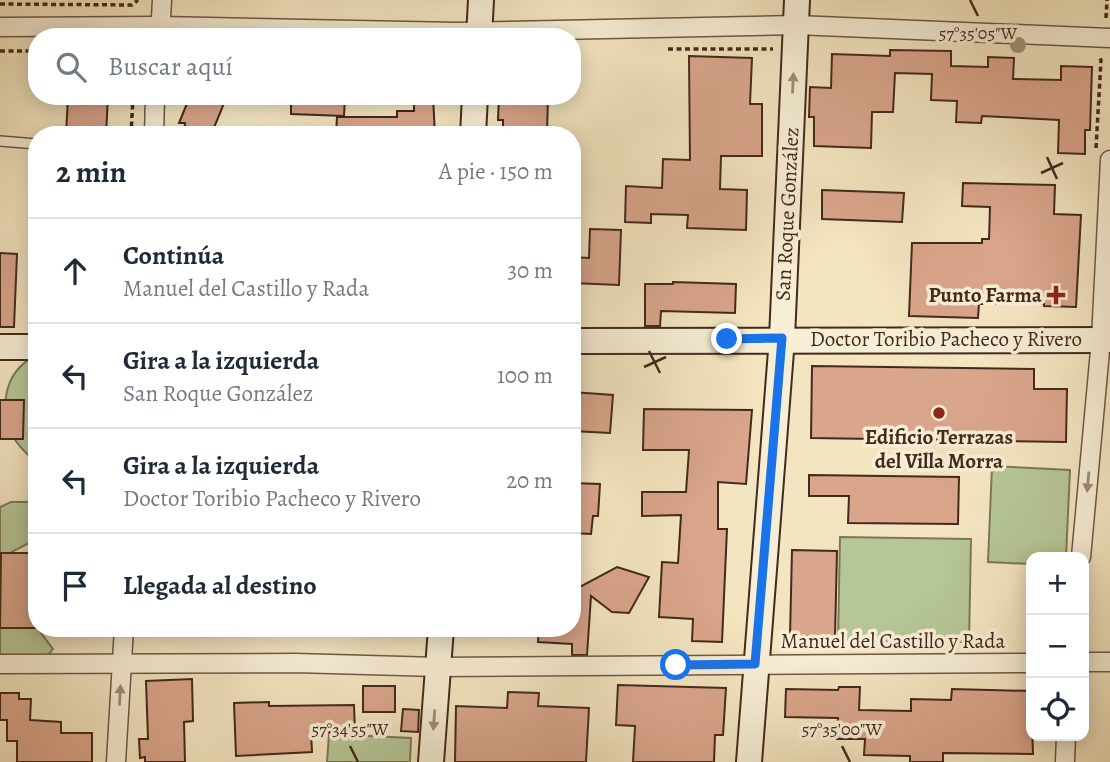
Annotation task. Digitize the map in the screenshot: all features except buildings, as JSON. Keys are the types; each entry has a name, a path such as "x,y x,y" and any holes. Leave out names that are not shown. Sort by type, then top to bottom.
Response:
{"street":[{"path":"160,28 162,0"},
{"path":"479,28 481,0"},
{"name":"San Roque González","path":"749,762 782,338 797,0"},
{"path":"581,31 796,25 1110,38"},
{"path":"0,27 40,28"},
{"path":"154,126 155,105"},
{"path":"473,126 475,105"},
{"path":"1082,552 1105,340 1103,157"},
{"name":"Doctor Toribio Pacheco y Rivero","path":"581,341 782,338 1105,340"},
{"path":"0,347 28,347"},
{"path":"116,762 123,637"},
{"path":"431,762 440,637"},
{"path":"1089,662 1110,662"},
{"name":"Manuel del Castillo y Rada","path":"0,664 438,667 1026,663"},
{"path":"1065,762 1066,741"}],"lane":[{"path":"0,141 28,143"}],"path":[{"path":"0,4 132,5 138,0"},
{"path":"1106,19 1107,0"},
{"path":"666,49 773,49 777,55"},
{"path":"0,51 28,51"},
{"path":"1097,56 1103,60 1103,157"},
{"path":"131,126 133,105"}],"green space":[{"path":"27,361 28,455 11,434 6,417 9,385 19,368"},
{"path":"992,466 1070,470 1066,552 1026,552 1026,564 988,562"},
{"path":"11,502 28,502 28,544 0,558 0,507"},
{"path":"840,537 971,539 969,642 838,640"},
{"path":"0,606 28,623 28,637 44,637 53,649 41,664 0,658"},
{"path":"329,734 411,738 410,762 327,762"}],"place":[{"name":"Punto Farma","path":"1056,295"},
{"name":"Edificio Terrazas del Villa Morra","path":"939,413"}],"route":[{"path":"676,665 755,664 782,338 727,339"}]}
